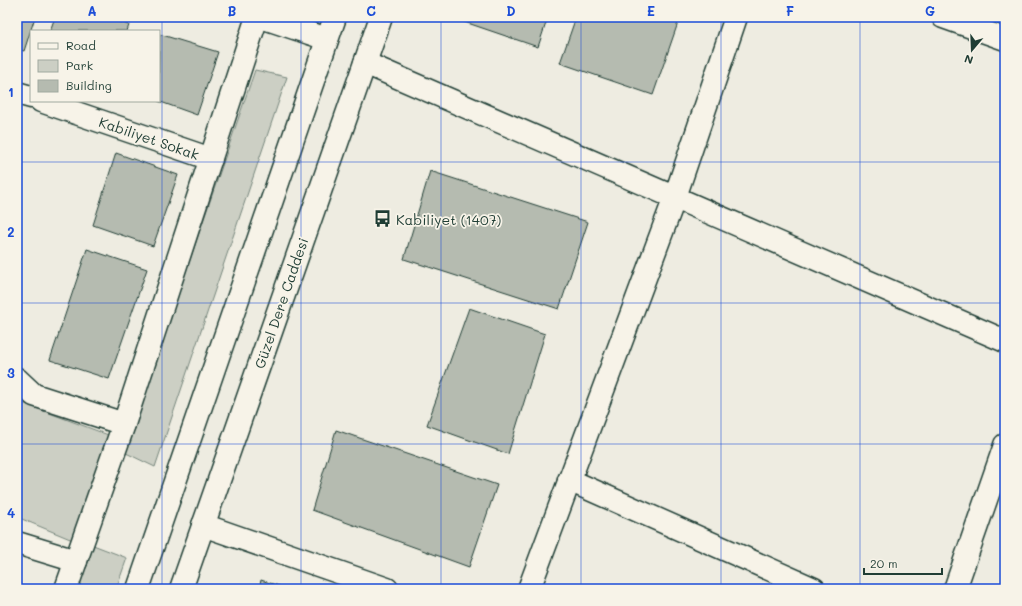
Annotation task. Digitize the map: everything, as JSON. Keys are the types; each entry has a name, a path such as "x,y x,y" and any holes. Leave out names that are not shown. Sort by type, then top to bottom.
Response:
{"street":[{"path":"66,589 124,424 257,17"},
{"path":"261,17 327,39"},
{"path":"138,589 335,17"},
{"name":"Güzel Dere Caddesi","path":"181,589 381,17"},
{"path":"529,589 675,197 736,17"},
{"path":"943,17 1005,39"},
{"path":"365,63 1005,341"},
{"path":"17,93 30,97"},
{"name":"Kabiliyet Sokak","path":"44,102 211,159"},
{"path":"17,379 34,395 124,424"},
{"path":"955,589 1005,445"},
{"path":"569,480 814,589"},
{"path":"204,525 387,589"},
{"path":"17,543 76,561"}],"green space":[{"path":"255,70 287,77 155,467 124,452"},
{"path":"17,401 111,436 75,541 17,517"},
{"path":"88,543 127,558 116,589 72,589"}],"building":[{"path":"17,17 35,17 24,51 17,49"},
{"path":"55,17 104,17 129,25 127,30 50,30"},
{"path":"450,17 548,17 538,47"},
{"path":"576,17 680,17 653,95 560,63"},
{"path":"160,34 218,52 197,115 160,102"},
{"path":"116,153 178,175 153,246 93,225"},
{"path":"430,171 588,222 559,309 404,259"},
{"path":"87,249 147,269 109,379 50,360"},
{"path":"469,308 545,334 508,454 427,425"},
{"path":"336,430 497,485 469,567 312,510"},
{"path":"261,580 288,589 259,589"}],"place":[{"name":"Kabiliyet (1407)","path":"383,219"}]}
